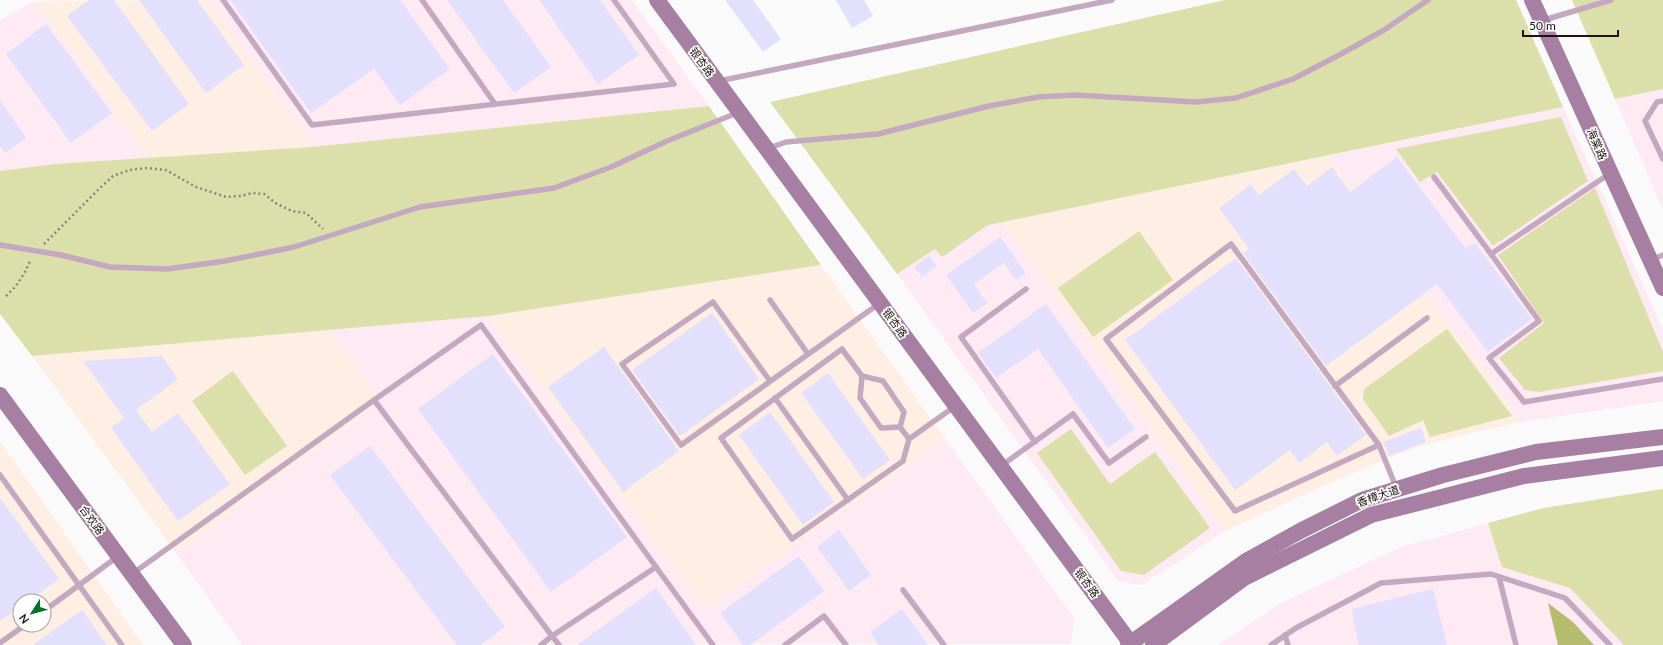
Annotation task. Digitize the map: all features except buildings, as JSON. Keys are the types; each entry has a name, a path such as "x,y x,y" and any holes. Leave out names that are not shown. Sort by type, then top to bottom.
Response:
{"street":[{"name":"银杏路","path":"657,0 1001,466 1130,644"},
{"name":"海棠路","path":"1532,0 1610,173 1657,257 1663,288"},
{"name":"合欢路","path":"0,395 184,645"},
{"name":"香樟大道","path":"1130,644 1246,561 1302,530 1362,500 1443,475 1536,452 1663,437"},
{"name":"香樟大道","path":"1153,645 1244,578 1371,515 1524,476 1663,458"}],"lane":[{"path":"223,0 312,125 674,84 614,0"},
{"path":"422,0 495,104"},
{"path":"716,81 1112,0"},
{"path":"766,149 786,142 878,134 989,106 1038,97 1076,95 1196,102 1236,98 1293,79 1384,30 1428,0"},
{"path":"1541,21 1610,0"},
{"path":"1663,101 1657,102 1645,121 1663,158"},
{"path":"0,246 61,255 110,267 167,269 225,261 294,247 420,207 554,188 611,167 667,141 739,112"},
{"path":"1491,254 1610,173"},
{"path":"1434,177 1538,321 1489,358 1524,402 1663,379"},
{"path":"1379,446 1235,512 1106,339 1231,244 1379,446 1396,489"},
{"path":"1026,289 961,337 1035,442"},
{"path":"770,300 808,354"},
{"path":"770,381 713,302 622,364 681,445 880,303"},
{"path":"1335,386 1427,318"},
{"path":"132,574 481,325 713,645"},
{"path":"900,427 904,412 882,381 862,376 842,349 721,438 792,539 903,461 909,439 956,406"},
{"path":"862,376 860,398 881,428 900,427"},
{"path":"775,398 848,500"},
{"path":"374,400 558,645"},
{"path":"1001,466 1073,414 1109,463 1146,437"},
{"path":"900,427 909,439"},
{"path":"0,475 122,645"},
{"path":"52,605 118,556"},
{"path":"541,645 656,566"},
{"path":"1271,645 1296,628 1381,583 1491,574 1565,598 1610,645"},
{"path":"1499,577 1516,645"},
{"path":"903,590 944,645"},
{"path":"785,645 824,616 846,645"},
{"path":"0,643 14,633"},
{"path":"1286,635 1288,645"}],"path":[{"path":"6,296 16,286 25,272 30,259 41,252 45,243 102,186 114,176 130,170 146,168 166,170 191,184 214,194 226,197 253,193 264,194 277,204 306,213 331,236"}],"shaded area":[{"path":"208,0 632,0 709,106 312,147"},
{"path":"208,0 312,147 148,158 35,1"},
{"path":"35,1 148,158 55,164 0,171 0,20"},
{"path":"1663,89 1663,210 1615,99"},
{"path":"1563,107 1663,329 1663,401 1521,422 1327,156"},
{"path":"1327,156 1521,422 1413,448 1332,482 1225,531 1002,221"},
{"path":"1002,221 1225,531 1142,585 1118,581 897,274 936,248 942,256 988,225"},
{"path":"821,265 945,438 705,609 489,316"},
{"path":"489,316 705,609 945,438 1074,618 1071,644 242,645 176,553 381,402 329,330"},
{"path":"329,330 381,402 176,553 32,356"},
{"path":"0,441 143,645 0,645"},
{"path":"1663,489 1663,645 1218,645 1283,602 1401,547 1544,508"}],"green space":[{"path":"1225,0 1516,0 1563,107 988,225 942,257 935,249 897,274 770,102"},
{"path":"1572,0 1663,0 1663,89 1615,99"},
{"path":"709,106 821,265 489,316 32,356 0,314 0,171 55,164 312,147"},
{"path":"1561,117 1588,181 1493,246 1437,172 1420,182 1396,149"},
{"path":"1595,188 1663,352 1663,371 1539,392 1525,390 1499,358 1544,323 1498,255"},
{"path":"1139,231 1173,280 1093,337 1058,288"},
{"path":"1447,329 1512,416 1430,437 1423,420 1389,436 1363,399 1364,389"},
{"path":"233,371 287,446 245,475 192,401"},
{"path":"1071,429 1110,484 1155,452 1210,528 1144,575 1121,571 1037,453"},
{"path":"1663,489 1663,645 1624,645 1570,588 1502,567 1488,523 1544,508"},
{"path":"1548,603 1573,622 1594,645 1558,645"}]}
